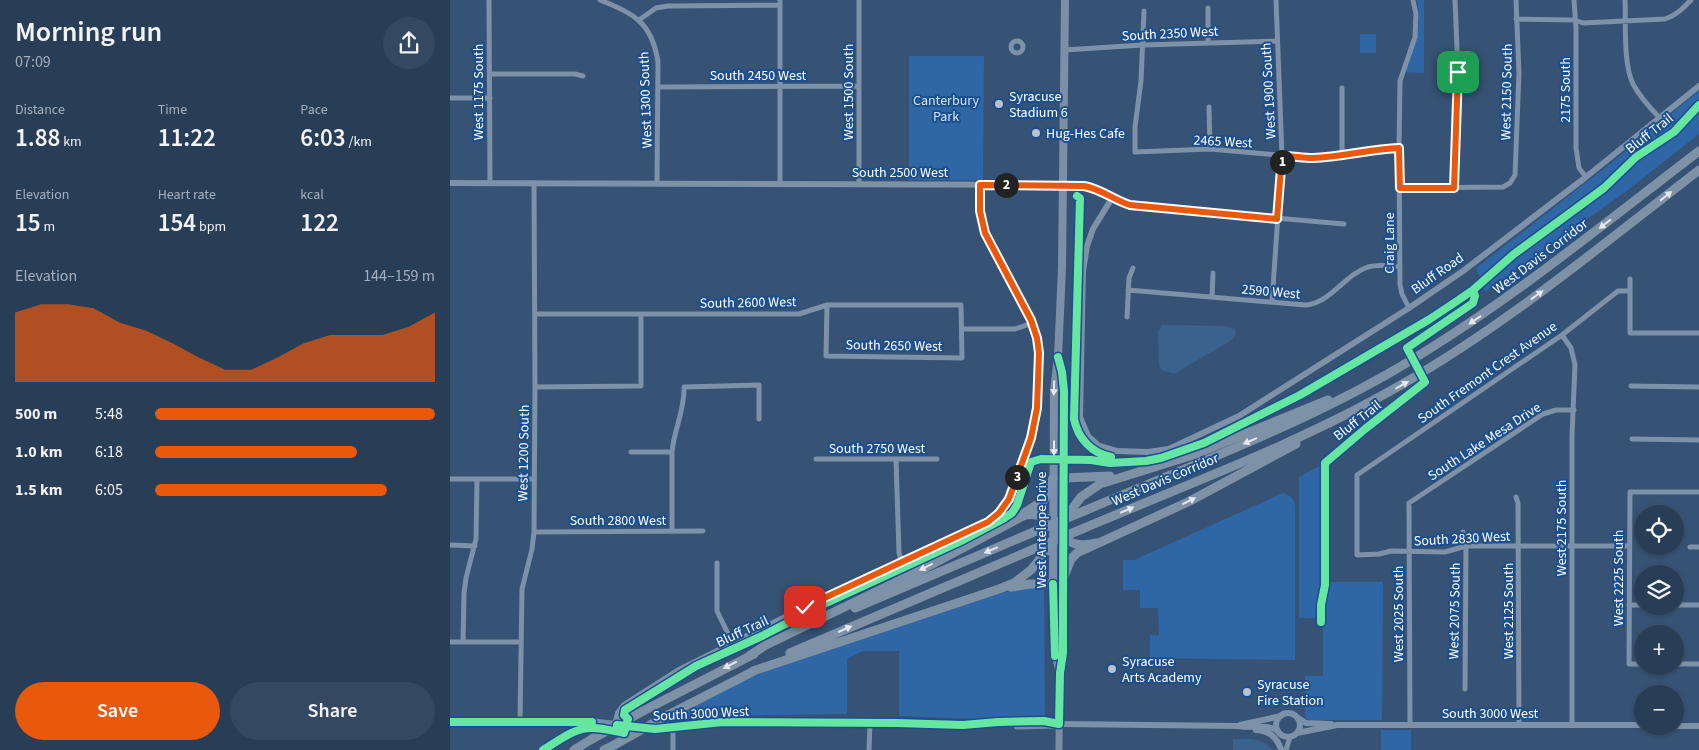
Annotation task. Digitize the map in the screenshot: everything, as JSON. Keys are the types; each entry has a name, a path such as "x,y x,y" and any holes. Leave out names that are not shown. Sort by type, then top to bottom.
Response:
{"highway":[{"name":"West Davis Corridor","path":"574,750 643,710 810,627 1271,433 1373,382 1445,340 1503,301 1699,151"},
{"name":"West Davis Corridor","path":"604,750 752,672 882,613 1303,436 1376,399 1485,332 1551,284 1699,170"},
{"path":"752,672 1014,583 1035,566 1081,497 1094,486 1193,455 1373,382"},
{"path":"1063,579 1074,555 1212,489 1358,411 1376,399"},
{"path":"1064,478 1102,477 1142,471"},
{"path":"1016,520 1044,500 1054,478"},
{"path":"749,656 766,645 983,539 1028,514 1045,516 1073,544 1081,546 1097,543"},
{"path":"998,589 1030,584 1053,584"}],"main road":[{"name":"West Antelope Drive","path":"1059,750 1060,673 1063,653 1063,579 1054,478 1054,382 1058,357 1062,284 1065,0"},
{"name":"West Antelope Drive","path":"1058,357 1064,384 1064,478 1053,584 1055,653 1060,673"},
{"name":"South 3000 West","path":"450,722 594,722 647,729 723,722 870,722 984,724 992,726 1059,724"}],"street":[{"name":"West 1175 South","path":"489,0 490,183"},
{"path":"600,0 631,14 639,20 656,8 668,6 780,2 780,184"},
{"name":"West 1500 South","path":"859,0 859,184"},
{"name":"West 1900 South","path":"1272,302 1282,156 1276,0"},
{"name":"Craig Lane","path":"1410,308 1402,294 1399,267 1399,148 1400,81 1413,42 1416,22 1413,0"},
{"path":"1400,188 1454,188 1458,72 1455,0"},
{"name":"West 2150 South","path":"1454,188 1503,187 1510,183 1515,175 1519,73 1516,0"},
{"name":"2175 South","path":"1574,0 1576,148 1579,168 1586,177"},
{"path":"1625,0 1629,74 1642,98 1660,118"},
{"path":"1516,19 1575,20 1583,23 1665,19 1674,16 1691,0"},
{"path":"1208,8 1208,42"},
{"path":"1143,45 1144,11"},
{"name":"West 1300 South","path":"639,20 650,32 656,47 658,62 658,184"},
{"name":"South 2350 West","path":"1064,50 1208,42 1277,41"},
{"name":"2465 West","path":"1143,45 1141,81 1135,127 1135,152 1210,149 1312,158 1399,148"},
{"path":"490,74 575,74 583,76"},
{"name":"South 2450 West","path":"658,87 859,86"},
{"name":"Bluff Road","path":"1112,198 1092,230 1087,246 1083,272 1081,422 1090,439 1107,450 1148,452 1169,449 1239,416 1410,308 1463,271 1586,177 1699,86"},
{"path":"1342,88 1342,155"},
{"path":"450,98 490,98"},
{"path":"1210,107 1210,149"},
{"name":"South 2500 West","path":"450,183 1064,185 1090,187 1118,202 1130,205 1344,224"},
{"name":"West 1200 South","path":"520,722 522,589 534,532 534,183"},
{"path":"615,725 618,713 624,705 679,670 805,607 984,524 999,513 1009,499 1034,430 1039,360 1037,338 1033,324 985,233 980,211 980,185"},
{"name":"2590 West","path":"1128,290 1306,305 1321,301 1358,272 1366,268 1374,266 1399,267"},
{"path":"1127,317 1129,278 1133,268"},
{"path":"1212,297 1214,274"},
{"path":"1630,278 1630,333 1699,333"},
{"name":"South Fremont Crest Avenue","path":"1357,555 1357,474 1562,335 1618,291 1630,291"},
{"name":"South 2600 West","path":"534,314 799,314 827,305 961,305 962,329"},
{"name":"South 2650 West","path":"827,305 826,356 962,358 962,329"},
{"path":"535,387 641,386 641,314"},
{"path":"962,329 1018,329 1033,324"},
{"name":"West 2175 South","path":"1562,335 1570,348 1575,364 1572,436 1572,725"},
{"path":"672,531 672,452 684,398 684,387 759,386 759,419"},
{"path":"1631,386 1699,387"},
{"name":"South Lake Mesa Drive","path":"1408,502 1543,414 1556,410 1574,410"},
{"path":"1632,439 1699,440"},
{"path":"631,452 672,452"},
{"name":"South 2750 West","path":"816,459 937,460"},
{"path":"896,459 898,553 902,563"},
{"path":"450,479 534,479"},
{"path":"463,642 464,593 476,539 477,479"},
{"name":"West 2225 South","path":"1634,664 1629,664 1630,492 1699,492"},
{"name":"West 2125 South","path":"1516,497 1518,503 1519,546 1519,725"},
{"name":"West 2025 South","path":"1408,502 1410,725"},
{"name":"South 2800 West","path":"534,532 703,531"},
{"name":"West 2075 South","path":"1463,532 1466,546 1465,690"},
{"path":"450,545 475,546"},
{"name":"South 2830 West","path":"1357,555 1391,552 1445,552 1466,546 1629,546"},
{"path":"1690,547 1699,547"},
{"path":"718,563 717,611 733,644"},
{"path":"1629,605 1634,605"},
{"path":"1684,605 1699,605"},
{"path":"450,642 520,642"},
{"path":"1684,664 1699,664"},
{"path":"1284,714 1292,714 1298,718 1300,726 1297,733 1290,737 1282,750 1277,721 1284,714"},
{"name":"South 3000 West","path":"1239,726 1281,716"},
{"name":"South 3000 West","path":"1298,718 1306,723 1337,725 1634,726"},
{"path":"870,722 870,750"},
{"name":"South 3000 West","path":"1059,724 1239,726 1248,728 1267,726 1278,731"},
{"name":"South 3000 West","path":"1297,733 1337,725"},
{"path":"1684,726 1699,726"},
{"path":"673,728 673,750"},
{"path":"1248,728 1269,733 1278,740 1282,750"},
{"path":"1278,731 1283,736 1290,737"}],"green space":[{"path":"1417,0 1424,0 1424,73 1405,72 1418,29 1419,10"},
{"path":"1360,34 1376,34 1376,53 1360,53"},
{"name":"Canterbury Park","path":"909,56 984,56 983,180 909,180"},
{"path":"1699,91 1699,134 1628,190 1485,292 1476,268 1610,164"},
{"path":"1329,461 1330,582 1383,582 1382,720 1310,720 1306,719 1305,715 1305,676 1323,676 1323,618 1299,618 1299,477"},
{"path":"1283,493 1291,497 1295,505 1295,660 1150,658 1150,635 1159,635 1158,608 1140,608 1140,590 1123,590 1123,560 1134,560"},
{"path":"1044,587 1045,718 1043,719 899,716 899,651 863,651 847,659 847,714 714,716 664,722 745,680 769,670 998,594 1022,588"},
{"path":"1381,730 1411,730 1411,750 1381,750"}],"shaded area":[{"path":"1162,325 1226,326 1235,329 1236,334 1232,340 1174,374 1162,370 1159,366 1158,331"},
{"path":"1233,739 1259,740 1272,750 1233,750"}],"cycle path":[{"name":"Bluff Trail","path":"543,750 571,733 583,729 598,728 624,733 628,719 624,715 625,710 696,666 963,540 1003,519 1012,513 1017,505 1031,462 1041,459 1091,460 1110,463 1146,461 1161,458 1204,443 1300,395 1430,319 1473,290 1514,254 1604,188 1636,157 1674,132 1699,105"},
{"path":"1077,196 1080,198 1074,419 1082,439 1098,452 1111,457"},
{"name":"Bluff Trail","path":"1321,622 1321,605 1325,585 1325,463 1425,382 1407,348 1473,303 1475,296 1473,290"},
{"path":"1058,357 1064,391 1063,653 1060,673 1059,724"},
{"path":"1053,584 1055,656"},
{"path":"617,725 655,729 723,722 963,725 1044,721 1059,724"},
{"path":"450,722 592,722"}],"place":[{"name":"Syracuse Stadium 6","path":"999,104"},
{"name":"Hug-Hes Cafe","path":"1036,133"},
{"name":"Syracuse Arts Academy","path":"1112,669"},
{"name":"Syracuse Fire Station","path":"1247,692"}],"route":[{"path":"805,607 988,522 996,516 1009,499 1035,422 1038,402 1038,346 1031,320 985,233 980,211 980,185 1084,186 1096,188 1118,202 1130,205 1277,219 1282,156 1312,158 1368,150 1399,148 1400,188 1454,188 1458,72"}]}
